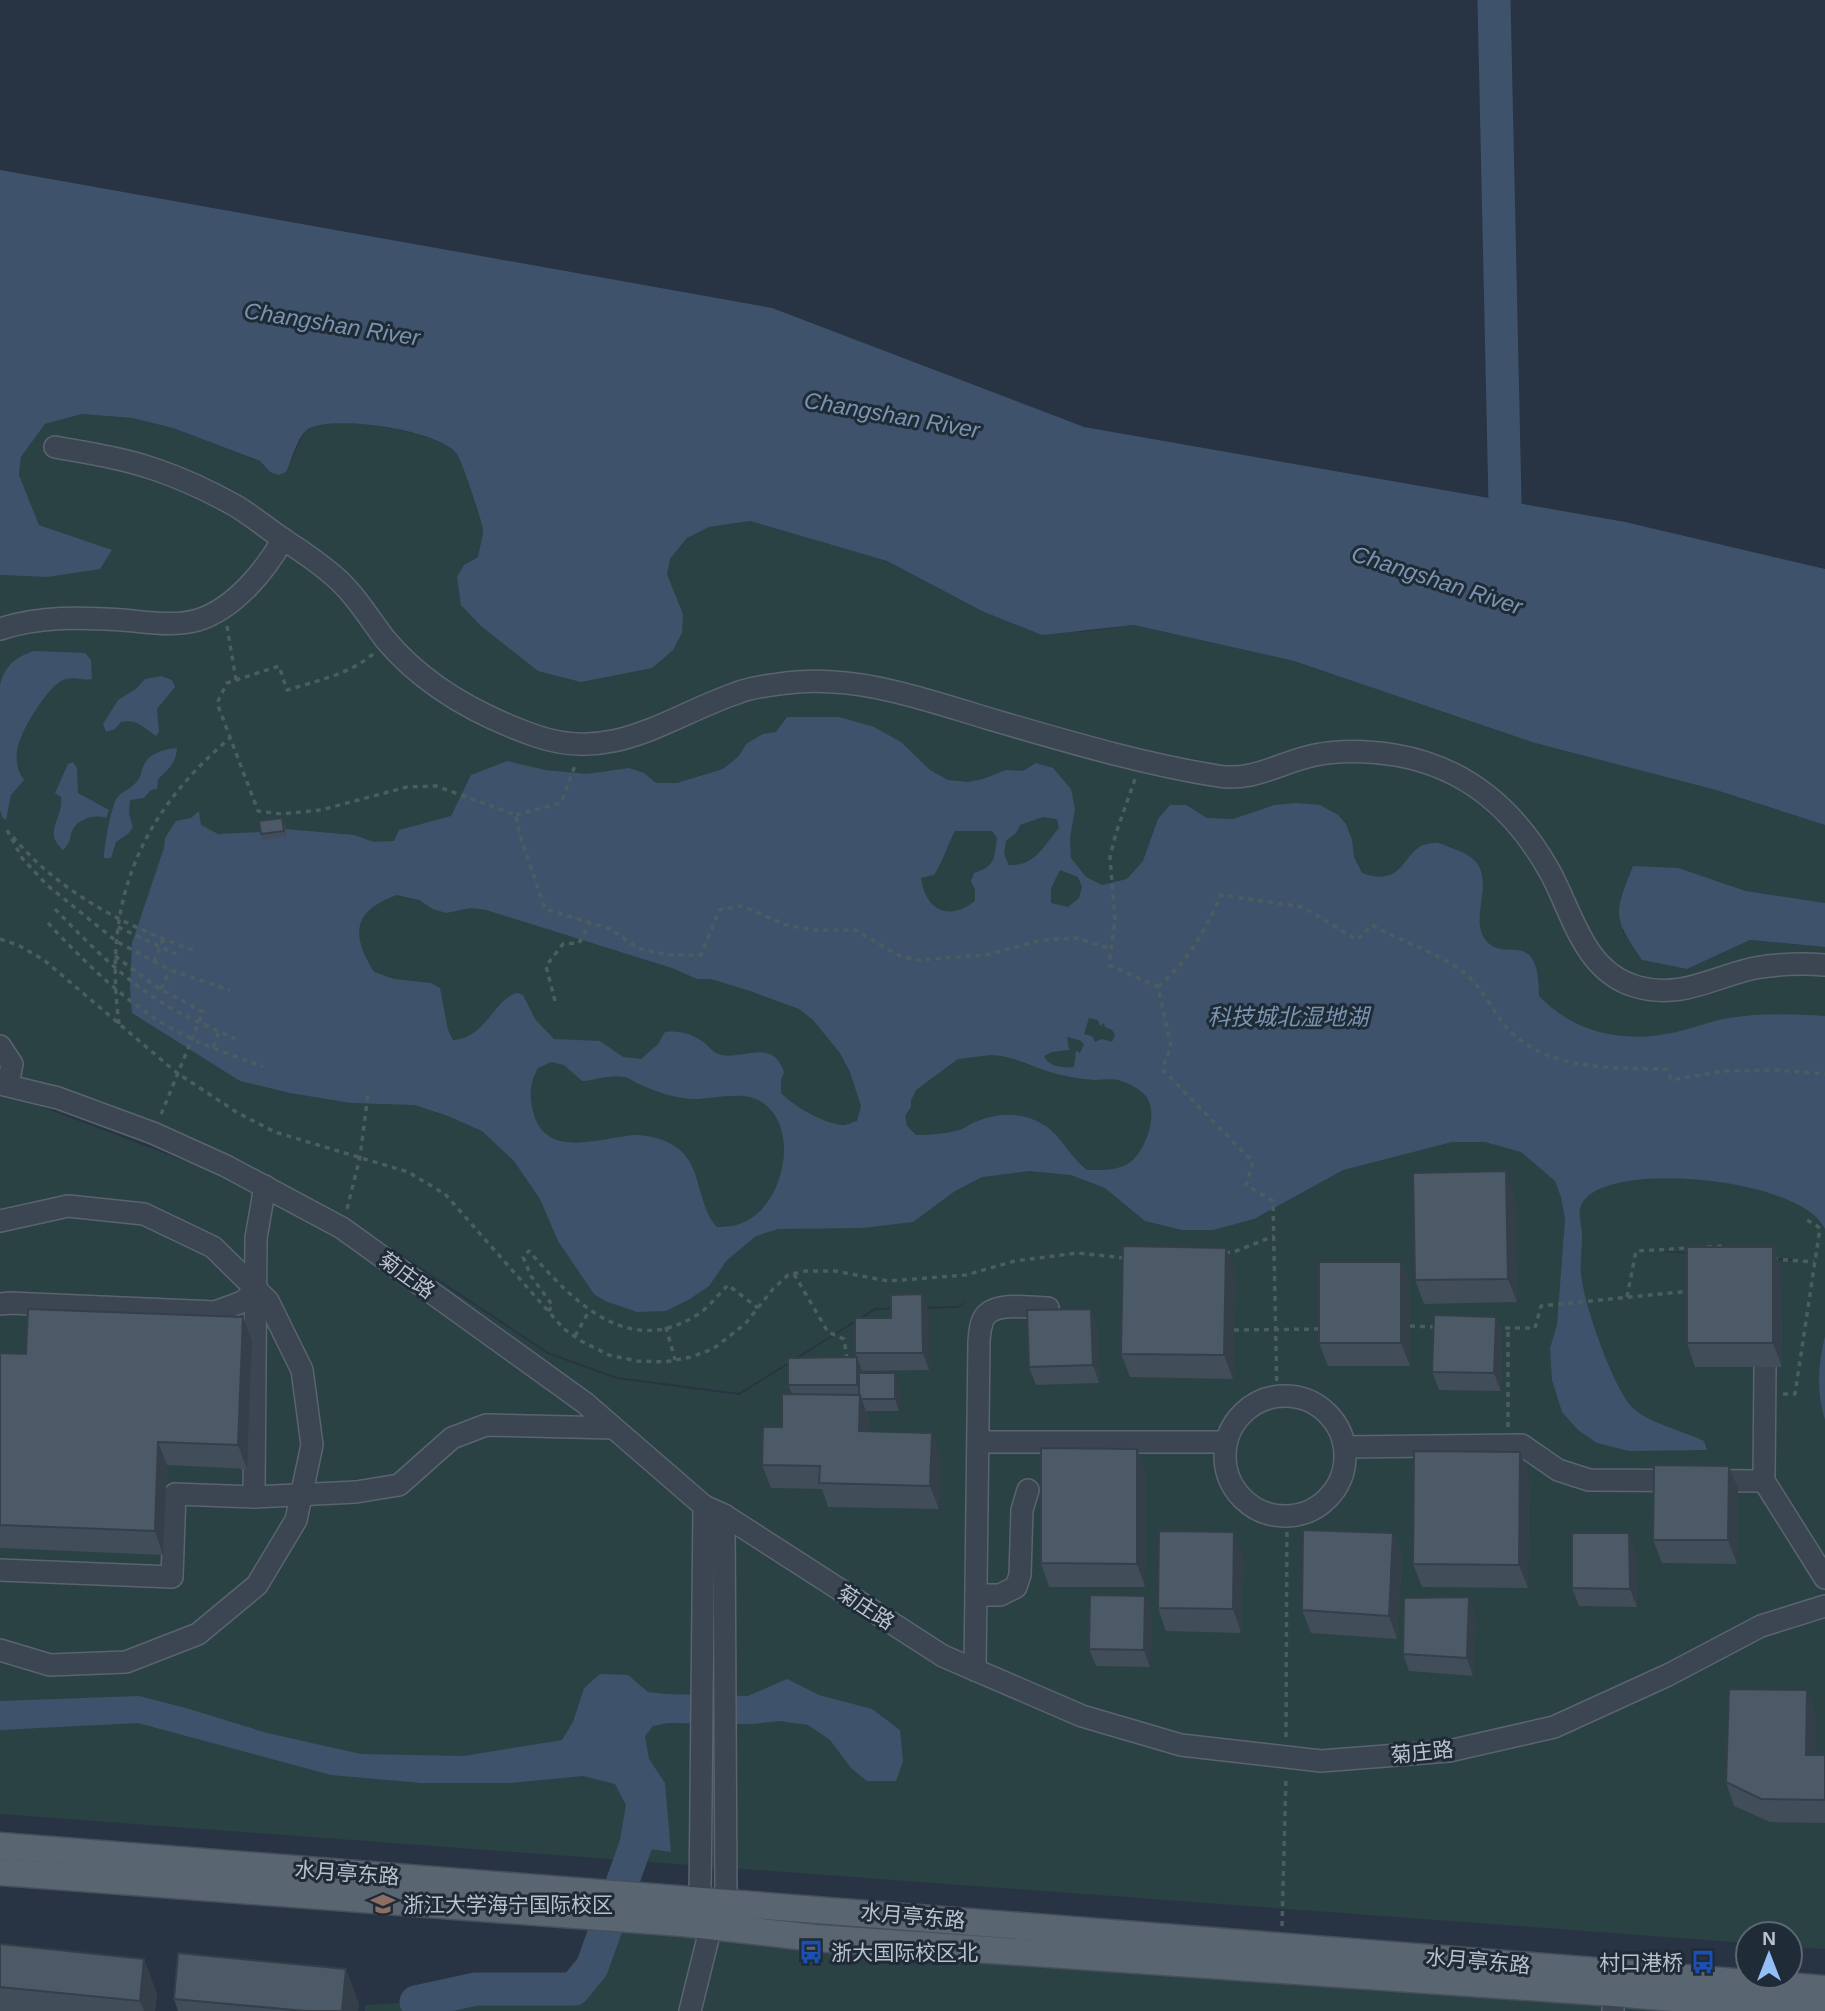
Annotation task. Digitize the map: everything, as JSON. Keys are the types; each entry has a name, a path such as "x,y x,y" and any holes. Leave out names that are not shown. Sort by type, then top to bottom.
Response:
{"main road":[{"name":"水月亭东路","path":"0,1846 581,1903"},
{"name":"水月亭东路","path":"0,1872 581,1903 697,1906 1282,1946 1825,1989"},
{"name":"水月亭东路","path":"697,1906 711,1926 815,1938 1613,2002 1825,2011"}],"street":[{"path":"55,447 153,469 233,505 306,552 340,581 387,641 437,687 482,715 541,738 576,745 618,740 665,725 740,691 789,683 827,681 861,684 911,696 1140,759 1222,777 1249,777 1314,755 1388,753 1424,760 1455,772 1480,788 1531,842 1550,872 1589,954 1608,973 1633,986 1660,992 1688,990 1720,977 1756,968 1796,963 1825,965"},
{"path":"0,629 24,621 59,618 168,624 199,620 224,607 243,591 275,554 283,539"},
{"path":"0,1046 12,1064 4,1085"},
{"name":"菊庄路","path":"4,1085 58,1098 153,1133 226,1166 342,1228 584,1404 704,1506 724,1515 943,1656 1082,1716 1181,1745 1321,1761 1449,1751 1554,1727 1668,1675 1761,1626 1825,1606"},
{"path":"254,1497 256,1238 265,1186"},
{"path":"0,1221 68,1206 144,1214 213,1247 268,1301 302,1370 312,1445 296,1520 257,1585 198,1634 126,1662 50,1665 0,1650"},
{"path":"0,1304 215,1312 242,1302 257,1290"},
{"path":"975,1670 981,1324 987,1314 1000,1308 1048,1308"},
{"path":"1765,1367 1765,1480 1825,1578"},
{"path":"1277,1397 1304,1399 1321,1409 1334,1423 1345,1447 1340,1478 1331,1494 1316,1507 1298,1514 1279,1516 1259,1510 1242,1499 1230,1482 1225,1463 1226,1442 1234,1424 1248,1409 1265,1399 1277,1397"},
{"path":"0,1570 172,1577 175,1494 254,1497 356,1492 399,1485 452,1438 486,1425 614,1428"},
{"path":"979,1442 1226,1442"},
{"path":"1345,1447 1522,1445 1558,1470 1590,1480 1765,1480"},
{"path":"976,1595 1000,1595 1016,1587 1020,1575 1022,1510 1028,1490"},
{"path":"697,1906 704,1506"},
{"path":"697,1906 725,1776 724,1515"},
{"path":"690,2011 711,1926"}],"path":[{"path":"224,607 236,680"},
{"path":"387,641 363,662 343,672 288,690 279,666 227,683 217,703 258,810 282,814 321,810 407,787 436,786 516,815 561,803 583,744"},
{"path":"119,1025 115,989 117,927 132,866 159,817 186,780 230,738"},
{"path":"1140,759 1137,776 1110,857 1115,920 1109,965 1158,987"},
{"path":"516,815 519,832 545,909 610,929 638,948 668,955 701,955 719,910 742,906 786,925 813,930 855,930 900,956 916,960 986,955 1042,940 1076,938 1111,949"},
{"path":"196,951 163,940 119,920 63,884 7,830 22,858 47,886 116,941 170,970 230,990"},
{"path":"1158,987 1174,974 1205,932 1221,895 1260,900 1303,907 1357,940 1373,925 1401,941 1434,953 1466,973 1513,1034 1544,1054 1577,1064 1626,1069 1667,1069 1671,1080 1724,1071 1776,1070 1825,1074"},
{"path":"55,909 115,969 164,1004 234,1039"},
{"path":"48,923 96,973 136,1006 192,1038 263,1067"},
{"path":"555,1001 547,966 563,944 579,943 590,923"},
{"path":"117,927 176,954"},
{"path":"0,939 18,945 44,960 119,1025 207,1095 275,1132 408,1172 445,1194 564,1329 610,1356 637,1361 675,1360 713,1349 745,1324 788,1275 806,1271 835,1271 888,1281 966,1275 1015,1262 1077,1253 1130,1259"},
{"path":"155,962 163,940"},
{"path":"115,956 161,989 203,1012 153,1133"},
{"path":"161,989 170,970"},
{"path":"1158,987 1171,1046 1162,1069 1253,1162 1246,1185 1273,1201 1277,1397"},
{"path":"213,1047 219,1031"},
{"path":"342,1228 359,1157 368,1094"},
{"path":"1765,1394 1795,1394 1819,1228 1804,1218"},
{"path":"1217,1254 1236,1251 1274,1236"},
{"path":"1627,1297 1636,1251 1725,1246 1731,1251"},
{"path":"548,1311 553,1306 531,1276 523,1258 529,1251 562,1290 589,1311 607,1321 642,1331 666,1327 697,1315 728,1285 758,1308"},
{"path":"1764,1258 1814,1262"},
{"path":"794,1274 828,1332 844,1339 847,1359"},
{"path":"1484,1327 1535,1328 1541,1306 1695,1290"},
{"path":"575,1336 589,1311"},
{"path":"1410,1326 1447,1327"},
{"path":"666,1327 675,1360"},
{"path":"1508,1328 1508,1445"},
{"path":"1234,1330 1328,1329"},
{"path":"1282,1946 1287,1515"}],"green space":[{"path":"82,414 132,418 173,428 261,462 270,472 291,462 304,434 317,424 347,423 391,428 433,439 448,445 457,453 483,530 478,557 464,565 683,614 667,574 670,559 687,538 709,527 750,521 887,561 982,611 1081,632 1134,625 1294,661 1535,743 1716,790 1825,825 1825,903 1746,891 1714,880 1622,930 1642,960 1687,969 1750,940 1825,947 1825,1949 1804,1948 1804,1920 1734,1920 1734,1942 0,1814 0,1091 352,1224 548,1354 617,1379 739,1395 875,1310 958,1308 967,1300 958,1306 875,1308 739,1393 617,1377 548,1352 352,1222 0,1088 0,575 47,577 111,550 39,525 19,475 21,457 45,424","holes":["1664,1251 1792,1259 1664,1252"]},
{"path":"617,1919 1782,2011 365,2011 365,2005 416,2002 567,2002 596,1983"}],"water":[{"name":"Changshan River","path":"0,170 772,308 1084,427 1625,522 1825,569 1825,825 1716,790 1535,743 1294,661 1134,625 1042,635 982,611 887,561 750,521 709,527 687,538 670,559 667,574 683,614 682,633 673,650 652,668 581,682 538,671 481,626 461,605 457,577 464,565 478,557 483,530 472,491 457,454 447,445 430,438 385,427 338,423 308,429 298,443 286,472 279,475 270,472 260,461 173,428 132,418 82,414 45,424 21,457 19,475 39,525 112,550 100,569 47,577 0,575"},
{"path":"34,651 85,653 91,660 92,679 69,678 61,681 34,713 19,741 17,761 24,780 11,795 6,820 0,809 0,685 12,663"},
{"path":"161,676 172,680 175,687 157,709 159,732 156,736 140,724 132,722 121,722 115,729 106,732 103,724 118,700 136,689 145,679"},
{"name":"科技城北湿地湖","path":"787,717 839,717 874,727 901,742 930,770 948,780 968,782 1006,770 1023,771 1036,763 1053,768 1071,789 1075,809 1070,838 1071,858 1086,877 1102,885 1127,879 1143,861 1158,819 1170,805 1186,805 1207,818 1233,819 1274,805 1320,805 1338,815 1346,824 1354,857 1362,873 1377,877 1397,871 1415,850 1423,845 1444,845 1470,856 1479,866 1483,888 1480,925 1483,936 1499,949 1526,953 1533,960 1537,973 1539,996 1568,1019 1600,1032 1635,1037 1654,1036 1741,1016 1825,1016 1825,1229 1810,1212 1784,1198 1712,1181 1673,1178 1637,1180 1607,1186 1587,1197 1581,1206 1583,1287 1600,1344 1616,1382 1624,1397 1639,1413 1704,1441 1707,1450 1629,1451 1597,1443 1578,1430 1562,1412 1552,1380 1550,1348 1557,1325 1565,1219 1561,1197 1555,1181 1521,1152 1485,1142 1452,1142 1343,1170 1254,1219 1213,1230 1182,1230 1145,1221 1105,1188 1071,1175 1029,1171 982,1177 955,1191 913,1222 862,1228 778,1229 756,1236 727,1260 709,1286 690,1299 666,1311 637,1312 605,1301 594,1294 558,1241 540,1199 514,1161 482,1131 415,1105 351,1103 240,1081 132,1013 132,943 165,838 176,821 191,818 199,811 201,825 218,834 262,832 286,837 285,829 354,835 374,842 394,841 399,830 451,816 471,775 507,761 545,770 587,774 629,768 644,773 656,783 677,783 723,769 739,756 746,744 763,734 776,732","holes":["1043,817 1057,819 1059,828 1038,854 1026,862 1009,865 1004,854 1006,841 1016,833 1020,825","955,831 992,831 997,838 993,860 974,873 971,881 975,890 975,901 956,911 940,909 933,905 923,889 921,878 934,875","1060,870 1078,877 1082,887 1079,898 1068,907 1051,903 1051,888","397,895 419,900 446,913 471,908 486,910 672,968 697,979 711,979 750,991 799,1009 813,1020 840,1053 850,1072 861,1106 857,1121 843,1125 833,1123 793,1103 781,1093 784,1072 779,1061 772,1055 756,1052 727,1056 718,1054 691,1035 665,1032 658,1044 641,1059 623,1057 600,1041 554,1039 535,1019 523,995 517,993 502,1003 473,1033 453,1040 448,1030 440,988 431,983 394,979 374,972 359,936 360,926 371,909","1089,1018 1098,1020 1100,1026 1104,1023 1115,1035 1112,1042 1102,1039 1095,1042 1092,1036 1084,1034","1067,1037 1084,1044 1080,1053 1076,1051 1074,1067 1052,1065 1044,1056 1069,1050","999,1056 1066,1076 1094,1080 1111,1079 1131,1085 1145,1095 1149,1102 1151,1121 1141,1150 1129,1163 1114,1169 1087,1170 1046,1126 1019,1116 1001,1115 982,1119 963,1129 916,1135 907,1126 905,1116 916,1090 958,1059","551,1062 564,1065 582,1081 620,1076 658,1092 678,1097 699,1099 744,1096 760,1101 772,1112 780,1126 784,1142 784,1159 774,1192 749,1220 727,1227 717,1227 710,1218 691,1164 676,1147 656,1138 640,1135 577,1143 563,1142 551,1137 541,1129 532,1109 533,1080 538,1068"]},
{"path":"177,748 171,765 158,779 157,789 151,790 144,798 130,800 129,814 133,827 116,842 111,858 104,858 110,818 117,798 136,783 150,757"},
{"path":"73,762 77,768 78,793 109,810 106,818 93,817 79,822 63,850 54,837 61,805 61,797 55,793 68,764"},
{"path":"1633,866 1678,868 1746,891 1825,903 1825,947 1750,940 1687,969 1642,960 1625,934 1619,914 1622,895"},
{"path":"1825,1336 1825,1420 1819,1378"},
{"path":"600,1674 628,1675 648,1692 666,1694 748,1696 787,1679 819,1695 872,1709 900,1730 903,1761 896,1781 867,1781 851,1768 830,1740 808,1725 779,1721 753,1724 668,1723 653,1726 645,1736 649,1759 665,1783 671,1852 619,1845 626,1805 615,1784 583,1776 510,1783 421,1783 331,1775 138,1723 0,1730 0,1701 139,1696 267,1733 361,1754 463,1756 562,1740 573,1722 584,1688"}],"building":[{"path":"282,818 284,831 261,834 259,821"},
{"path":"1506,1171 1508,1279 1415,1280 1413,1173"},
{"path":"1123,1246 1226,1248 1224,1355 1121,1354"},
{"path":"1687,1247 1773,1247 1773,1343 1687,1343"},
{"path":"1319,1262 1401,1262 1401,1343 1319,1343"},
{"path":"922,1294 923,1353 855,1353 855,1318 891,1318 891,1295"},
{"path":"28,1309 243,1317 238,1445 158,1442 155,1531 0,1525 0,1353 26,1354"},
{"path":"1091,1309 1093,1365 1029,1367 1027,1310"},
{"path":"1434,1315 1496,1317 1494,1373 1432,1372"},
{"path":"857,1357 857,1385 788,1385 788,1358"},
{"path":"859,1373 895,1373 895,1399 861,1399"},
{"path":"782,1394 860,1395 859,1431 932,1433 930,1486 819,1483 820,1466 762,1465 763,1427 782,1427"},
{"path":"1041,1448 1137,1449 1137,1564 1041,1563"},
{"path":"1414,1451 1520,1452 1519,1565 1413,1564"},
{"path":"1654,1465 1729,1466 1728,1540 1653,1540"},
{"path":"1303,1530 1393,1533 1389,1616 1302,1610"},
{"path":"1159,1531 1234,1532 1233,1609 1158,1608"},
{"path":"1572,1533 1629,1533 1630,1589 1572,1588"},
{"path":"1090,1595 1145,1596 1144,1650 1089,1649"},
{"path":"1469,1597 1467,1658 1403,1654 1404,1598"},
{"path":"1729,1689 1807,1690 1806,1755 1825,1755 1825,1800 1761,1799 1726,1782"},
{"path":"0,1944 144,1959 140,2001 0,1987"},
{"path":"178,1953 346,1969 342,2011 305,2011 174,1999"}],"waterway":[{"path":"1494,0 1506,547"},
{"path":"416,2002 476,1989 574,1989 592,1967 644,1822 644,1804"}],"place":[{"name":"浙江大学海宁国际校区","path":"383,1904"},
{"name":"浙大国际校区北","path":"811,1952"},
{"name":"村口港桥","path":"1703,1962"}]}
